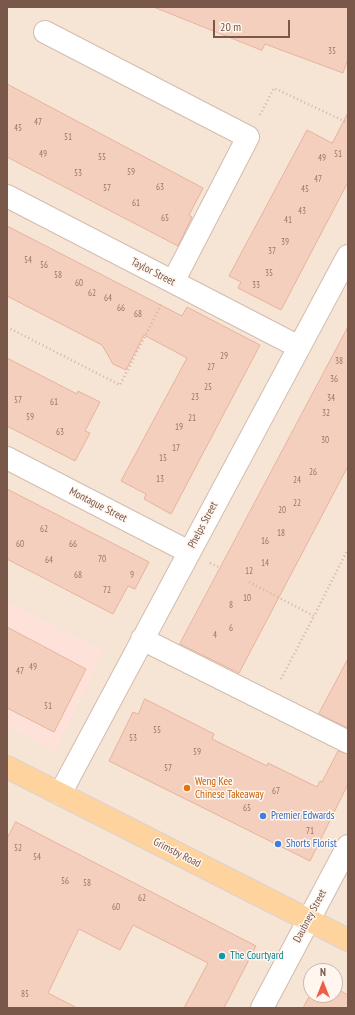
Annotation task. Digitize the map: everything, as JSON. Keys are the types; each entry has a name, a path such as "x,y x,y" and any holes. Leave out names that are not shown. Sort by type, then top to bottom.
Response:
{"main road":[{"name":"Grimsby Road","path":"7,767 348,940"}],"street":[{"path":"45,32 248,137 173,282"},
{"name":"Taylor Street","path":"7,196 299,347"},
{"name":"Phelps Street","path":"60,794 348,256"},
{"name":"Montague Street","path":"7,458 189,552"},
{"path":"142,639 348,742"},
{"name":"Daubney Street","path":"262,1008 348,846"}],"path":[{"path":"248,137 274,88 348,123"},
{"path":"7,327 120,385 173,282"},
{"path":"281,680 348,549"},
{"path":"249,582 314,616"}],"shaded area":[{"path":"7,7 348,7 348,1008 7,1008"},
{"path":"7,602 103,651 55,752 7,726"}],"building":[{"path":"154,7 348,7 348,59 343,73 265,44 262,50"},
{"path":"7,84 203,188 189,215 192,217 178,246 7,157"},
{"path":"348,113 348,182 281,310 238,288 241,282 229,276 307,130 332,143"},
{"path":"7,226 182,316 187,307 260,345 171,514 144,499 146,494 121,481 187,358 144,335 126,370 113,364 102,345 7,296"},
{"path":"348,327 348,466 239,673 180,644"},
{"path":"7,358 77,394 78,391 100,402 85,431 90,433 75,461 7,426"},
{"path":"7,489 149,562 135,589 128,586 113,614 7,559"},
{"path":"7,627 86,669 54,732 7,708"},
{"path":"348,659 348,728 319,714"},
{"path":"145,699 214,734 212,739 267,766 268,763 317,787 320,781 322,782 338,751 348,754 348,784 310,861 109,761 133,712 138,714"},
{"path":"16,822 256,946 224,1008 184,1008 208,963 133,925 120,950 79,929 48,993 77,1008 7,1008 7,839"},
{"path":"343,992 348,995 348,1008 303,1008 306,1003 343,1003"}],"place":[{"name":"Weng Kee Chinese Takeaway","path":"187,788"},
{"name":"Premier Edwards","path":"263,816"},
{"name":"Shorts Florist","path":"278,844"},
{"name":"The Courtyard","path":"222,956"}]}
